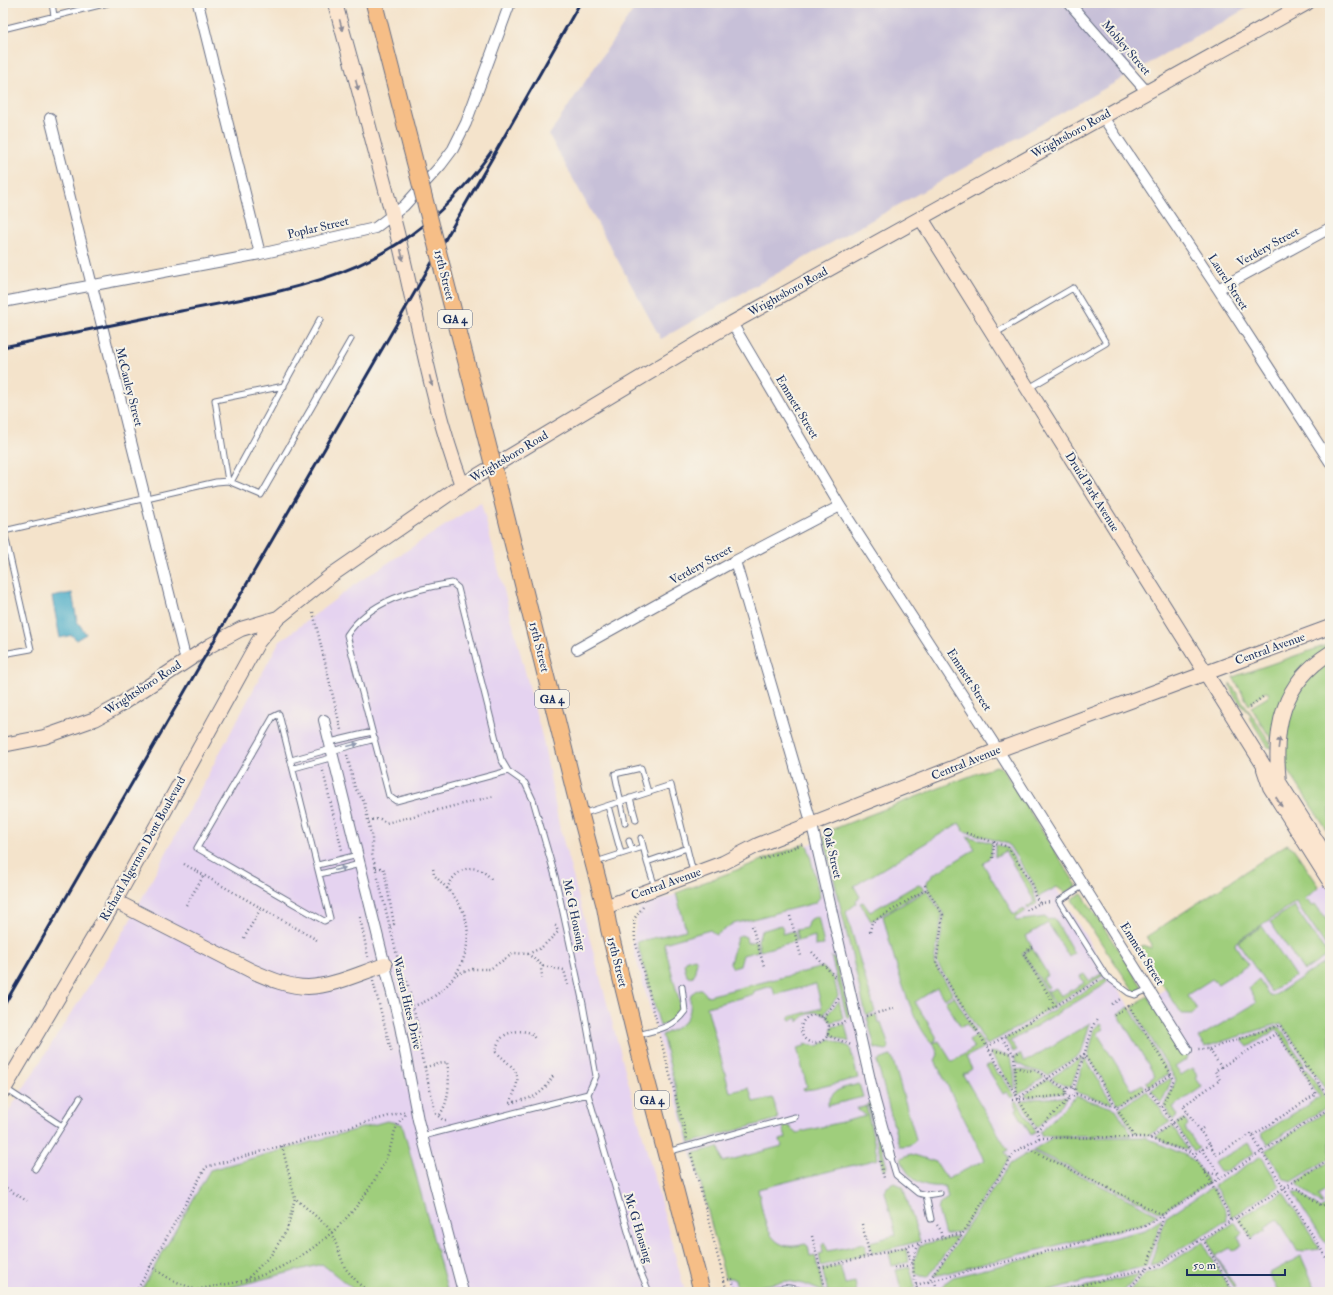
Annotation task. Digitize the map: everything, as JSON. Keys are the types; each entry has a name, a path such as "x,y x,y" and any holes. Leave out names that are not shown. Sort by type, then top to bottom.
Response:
{"main road":[{"path":"335,3 392,217 427,366 451,454 462,485"},
{"name":"15th Street","path":"374,3 606,907 609,929 635,1035 702,1292"},
{"name":"Wrightsboro Road","path":"3,745 44,737 95,719 115,708 186,661 241,629 283,614 333,574 462,485 732,323 1307,3"},
{"name":"Druid Park Avenue","path":"921,218 1264,766 1279,782 1330,862"},
{"name":"Richard Algernon Dent Boulevard","path":"4,1090 115,901 258,642 283,614"},
{"name":"Central Avenue","path":"606,907 723,863 758,845 812,825 998,750 1330,627"},
{"path":"1279,782 1278,753 1283,711 1293,688 1301,676 1314,663 1330,653"},
{"name":"Druid Park Avenue","path":"1264,766 1270,787 1330,882"},
{"path":"115,901 271,980 308,987 328,984 385,965"}],"street":[{"path":"198,3 260,254"},
{"name":"Poplar Street","path":"3,302 260,254 375,228 392,217 404,206 441,165 453,149 466,123 510,3"},
{"name":"Mobley Street","path":"1069,3 1147,92"},
{"name":"Laurel Street","path":"1103,117 1218,289 1330,462"},
{"name":"McCauley Street","path":"50,118 90,285 186,661"},
{"name":"Verdery Street","path":"1218,289 1330,228"},
{"name":"Emmett Street","path":"732,323 840,506 998,750 1187,1050"},
{"name":"Verdery Street","path":"577,649 735,561 840,506"},
{"name":"Oak Street","path":"735,561 812,825 874,1097 890,1154"},
{"name":"Warren Hites Drive","path":"324,720 400,1026 411,1085 423,1136 463,1292"}],"lane":[{"path":"52,3 54,16"},
{"path":"3,29 92,5 108,3"},
{"path":"994,334 1073,288 1106,343 1028,389"},
{"path":"230,482 320,319"},
{"path":"3,654 31,649 4,531 216,482 230,482 261,494 350,339"},
{"path":"230,482 215,400 284,386"},
{"path":"452,583 458,588 501,759 508,771 396,801 388,796 375,739 372,732 347,635 354,623 393,597 434,586 452,583"},
{"path":"279,714 291,760 330,918 324,921 197,848 273,717 279,714"},
{"path":"294,768 332,750 343,739 372,732"},
{"path":"291,760 375,739"},
{"path":"625,823 615,774 641,768 648,792"},
{"name":"Mc G Housing","path":"508,771 525,783 533,800 555,876 583,1004 596,1076 588,1094 638,1266 649,1292"},
{"path":"581,814 671,785 694,874"},
{"path":"630,798 636,820"},
{"path":"608,806 621,854"},
{"path":"641,838 656,888"},
{"path":"630,841 632,850"},
{"path":"594,863 643,847"},
{"path":"647,862 687,848"},
{"path":"320,874 359,860"},
{"path":"318,865 359,860"},
{"path":"1084,885 1059,900 1106,976 1129,993 1135,995 1150,991"},
{"path":"635,1035 667,1028 679,1020 685,1011 682,987"},
{"path":"4,1090 62,1126"},
{"path":"423,1136 588,1094"},
{"path":"35,1169 80,1098"},
{"path":"666,1152 795,1117"},
{"path":"890,1154 896,1175 918,1193 926,1195 940,1194"},
{"path":"926,1195 931,1218"},
{"path":"764,1292 780,1287 795,1288 803,1292"}],"path":[{"path":"313,612 343,739"},
{"path":"1248,707 1264,696"},
{"path":"345,747 355,788 364,802 376,868 401,972 407,981 420,1035 418,1041 438,1117 443,1120 454,1118"},
{"path":"368,820 380,819 386,823 494,796"},
{"path":"966,833 994,841 1008,847 1032,883 1035,896 1040,903 1027,910 1026,908"},
{"path":"993,858 994,841"},
{"path":"758,861 802,844"},
{"path":"184,864 318,942"},
{"path":"376,868 383,868 384,870 394,924 390,926"},
{"path":"413,1006 431,1000 452,982 464,960 466,949 466,928 460,906 434,874 433,868"},
{"path":"447,889 459,871 468,868 479,869 486,873 491,879"},
{"path":"186,905 204,875"},
{"path":"925,885 943,915 936,963 1037,1130 1039,1138"},
{"path":"870,932 872,922 927,889"},
{"path":"648,902 634,919 635,940 727,1292"},
{"path":"244,938 261,908"},
{"path":"790,916 801,956"},
{"path":"457,974 473,969 490,969 514,953 528,954 541,948 558,932 556,926 554,925"},
{"path":"752,926 764,966"},
{"path":"1032,947 1023,953 1055,1006"},
{"path":"812,952 835,977"},
{"path":"528,954 543,966 564,970 568,985"},
{"path":"543,966 541,969 543,981"},
{"path":"988,1048 1002,1038 1106,976"},
{"path":"1046,991 1050,989"},
{"path":"1114,1015 1150,991"},
{"path":"823,1018 840,997"},
{"path":"1129,1006 1174,1079 1162,1107"},
{"path":"817,1015 823,1018 829,1026 827,1036 820,1041 811,1042 807,1040 801,1032 802,1023 808,1017 817,1015"},
{"path":"1073,1089 1094,1024 1098,1018"},
{"path":"1187,1050 1209,1049 1280,1025 1330,1100"},
{"path":"510,1103 516,1088 517,1074 511,1064 496,1052 498,1043 508,1033 516,1031 531,1033 536,1040"},
{"path":"1276,1033 1299,1071 1316,1094 1252,1136 1251,1134 1216,1155 1183,1106 1220,1080 1215,1071 1276,1033"},
{"path":"827,1036 852,1045"},
{"path":"1002,1038 1013,1055 1017,1099"},
{"path":"988,1048 1013,1055 1019,1052"},
{"path":"1209,1049 1221,1067"},
{"path":"1017,1099 1084,1054"},
{"path":"1084,1054 1135,1136"},
{"path":"425,1067 447,1062 448,1085 444,1109 438,1117"},
{"path":"1299,1071 1307,1066"},
{"path":"1015,1067 1028,1071 1035,1070 1066,1090 1065,1092 1069,1096"},
{"path":"1066,1090 1069,1086 1076,1094 1117,1107 1171,1075"},
{"path":"503,1105 534,1097 544,1091 553,1076"},
{"path":"1148,1089 1206,1172 1228,1210 1228,1216 1231,1221"},
{"path":"1012,1100 1069,1096 1072,1098 1076,1094"},
{"path":"1037,1130 1069,1096"},
{"path":"916,1285 1145,1226 1330,1108"},
{"path":"136,1292 206,1167 407,1111 395,1125 389,1150 374,1181 358,1206 332,1233 302,1256 274,1270 246,1280 190,1292"},
{"path":"1150,1138 1188,1113"},
{"path":"1199,1131 1203,1128"},
{"path":"928,1282 963,1233 1015,1152 1039,1138 1135,1136 1150,1138 1194,1154"},
{"path":"1252,1136 1285,1187 1330,1264"},
{"path":"1194,1154 1210,1145"},
{"path":"246,1280 272,1255 287,1230 295,1198 282,1146"},
{"path":"1025,1147 1163,1215"},
{"path":"1202,1149 1220,1175"},
{"path":"1055,1292 1160,1266 1330,1159"},
{"path":"1206,1172 1224,1176"},
{"path":"3,1186 27,1200"},
{"path":"1285,1187 1299,1190 1322,1206 1324,1205"},
{"path":"295,1198 326,1225 332,1233 344,1268 369,1292"},
{"path":"1126,1292 1146,1270 1163,1215"},
{"path":"931,1218 940,1229 942,1238"},
{"path":"1236,1218 1249,1240"},
{"path":"862,1224 870,1256"},
{"path":"820,1268 963,1233"},
{"path":"812,1236 826,1292"},
{"path":"1203,1238 1233,1292"},
{"path":"912,1265 915,1252 919,1244"},
{"path":"907,1247 918,1291 909,1292"},
{"path":"894,1268 912,1265"},
{"path":"150,1266 170,1279 196,1290"},
{"path":"724,1280 732,1279 736,1292"},
{"path":"935,1280 938,1292"}],"shaded area":[{"path":"638,3 1256,3 661,339 549,135"},
{"path":"481,502 544,744 559,825 685,1292 3,1292 3,1120 126,928 279,642 357,583"},
{"path":"989,780 1132,1011 1330,880 1330,1292 730,1292 632,944 639,908 826,838"}],"green space":[{"path":"1327,645 1329,647 1309,662 1274,744 1251,707 1268,697 1269,693 1265,692 1249,705 1233,677"},
{"path":"1330,659 1330,835 1286,767 1284,756 1285,730 1289,728 1288,722 1291,708 1311,675"},
{"path":"1230,683 1270,742 1272,748 1268,747 1249,717 1251,715 1234,696"},
{"path":"996,766 1002,768 1077,886 1065,893 1057,887 1038,897 1033,882 1008,844 964,831 959,823 854,886 860,897 856,901 857,903 846,912 875,1012 866,1015 824,837 828,831"},
{"path":"967,836 992,843 991,856 983,864 1014,915 1023,909 1025,911 1015,918 1016,921 1045,917 1047,920 1054,918 1074,953 1069,957 1048,923 1026,936 1032,947 1022,953 1054,1006 987,1045 937,963 944,915 926,884 932,877 931,876 975,849"},
{"path":"805,844 808,847 820,897 815,903 733,924 716,935 710,930 664,943 681,1008 678,1015 673,1020 660,1026 637,942 686,930 676,893"},
{"path":"995,844 1007,848 1031,884 1037,903 1028,909 1027,907 1035,902 1005,851 995,857"},
{"path":"1287,844 1293,848 1319,886 1305,899 1306,901 1309,901 1312,906 1315,904 1330,925 1330,952 1296,902 1236,942 1235,945 1248,965 1218,984 1212,979 1187,995 1197,1009 1192,1014 1182,1014 1141,952 1142,945 1151,948 1152,944 1146,937"},
{"path":"919,885 925,889 871,921 860,903 863,902 870,912"},
{"path":"927,890 942,915 934,963 953,994 944,999 937,988 915,1002 936,1036 936,1040 932,1043 916,1018 908,1001 883,916"},
{"path":"1082,894 1143,988 1137,992 1134,991 1072,900 1074,897"},
{"path":"1294,906 1328,955 1304,971 1270,922"},
{"path":"818,916 824,945 815,946 815,936 798,941 796,930 806,928 809,920"},
{"path":"781,925 783,929 782,934 794,931 796,941 760,951 758,940 761,931"},
{"path":"1262,926 1295,976 1271,992 1238,942"},
{"path":"741,935 746,937 747,943 756,941 758,951 743,955 740,966 733,968 730,963 737,938"},
{"path":"1032,948 1048,975 1043,978 1049,987 1046,989 1024,954"},
{"path":"831,956 836,961 850,1018 847,1018"},
{"path":"695,958 697,961 694,975 691,978 687,976 684,964 687,960"},
{"path":"1330,959 1330,1096 1281,1023 1205,1047 1198,1038 1256,1003 1249,988 1259,980 1272,997"},
{"path":"823,967 834,979 838,996 824,1014 813,1012 804,1016 798,1022 798,1018 791,1020 789,1017 822,1008 816,984 775,995 772,986 754,991 754,994 707,1007 730,1092 749,1088 753,1102 773,1098 778,1119 690,1143 662,1035 679,1026 689,1015 691,994 698,989 701,989 708,996"},
{"path":"1084,974 1089,981 1101,974 1104,975 1055,1004 1047,992 1056,988 1061,996 1084,983 1080,976"},
{"path":"1106,978 1108,981 1101,987 1011,1041 1017,1050 1013,1052 1005,1039"},
{"path":"954,996 975,1031 972,1033 967,1024 961,1027 945,1001"},
{"path":"1148,996 1187,1057 1186,1060 1175,1067 1181,1075 1192,1068 1202,1087 1173,1107 1178,1116 1173,1120 1164,1106 1176,1080 1133,1009 1134,1005"},
{"path":"839,1001 843,1019 831,1022 826,1016"},
{"path":"1129,1007 1168,1072 1167,1075 1148,1086 1146,1082 1155,1076 1118,1014"},
{"path":"876,1015 878,1023 881,1022 889,1047 886,1050 875,1048 867,1017"},
{"path":"1090,1023 1081,1054 1048,1075 1026,1068 1015,1061 1015,1057 1020,1054 1025,1062"},
{"path":"845,1024 849,1042 831,1035 832,1027"},
{"path":"1101,1024 1104,1029 1097,1033 1132,1090 1142,1084 1144,1089 1120,1103 1117,1103 1088,1056 1095,1028"},
{"path":"1280,1027 1304,1064 1301,1066 1277,1029 1248,1047 1242,1040"},
{"path":"977,1034 985,1047 966,1057 972,1069 963,1075 1008,1150 1005,1152 1009,1159 962,1231 945,1235 938,1210 940,1203 948,1198 945,1186 930,1186 917,1181 907,1172 901,1158 911,1154 936,1162 947,1179 985,1160 935,1061 938,1054 933,1043 939,1041 952,1062 974,1048 969,1041"},
{"path":"830,1039 850,1047 858,1078 804,1090 803,1088 807,1087 797,1048 805,1046 804,1044 818,1046"},
{"path":"990,1052 1008,1055 1013,1067 1015,1088 1013,1089"},
{"path":"890,1056 892,1057 916,1139 913,1143 906,1146 899,1146 877,1061"},
{"path":"1082,1057 1071,1086 1063,1085 1051,1078"},
{"path":"1085,1058 1113,1104 1078,1093 1075,1090"},
{"path":"991,1064 1015,1096 1011,1098 1007,1092 1003,1094 986,1066"},
{"path":"1016,1069 1034,1072 1044,1077 1018,1095"},
{"path":"1307,1069 1330,1105 1268,1144 1261,1134 1320,1097 1303,1071"},
{"path":"1171,1078 1171,1082 1161,1103 1151,1090"},
{"path":"1048,1079 1064,1090 1064,1093 1026,1097 1025,1095"},
{"path":"859,1084 863,1097 827,1106 829,1100 835,1092 843,1088"},
{"path":"1147,1091 1170,1122 1149,1135 1144,1135 1142,1133 1134,1133 1119,1108"},
{"path":"1076,1096 1116,1109 1132,1135 1042,1136 1040,1132"},
{"path":"1068,1097 1037,1127 1021,1102 1030,1099"},
{"path":"1017,1101 1036,1132 1031,1135 1016,1110 1018,1109 1014,1102"},
{"path":"871,1103 887,1167 885,1170 868,1104"},
{"path":"866,1105 878,1159 758,1189 762,1211 769,1232 782,1244 792,1246 805,1244 808,1246 810,1256 815,1255 824,1292 804,1284 787,1281 737,1290 735,1280 725,1278 693,1153 719,1147 723,1162 782,1146 780,1140 786,1138 783,1126 787,1125 797,1133 866,1116 857,1108"},
{"path":"1330,1109 1330,1158 1293,1181 1284,1179 1266,1150"},
{"path":"1184,1119 1188,1125 1185,1128 1199,1148 1193,1152 1176,1124"},
{"path":"387,1121 402,1124 448,1292 357,1292 322,1264 213,1292 140,1292 210,1170"},
{"path":"1172,1126 1188,1150 1181,1149 1155,1137"},
{"path":"1144,1137 1187,1156 1196,1163 1209,1183 1161,1212 1033,1150 1052,1138"},
{"path":"1248,1143 1254,1153 1224,1172 1220,1172 1214,1163"},
{"path":"1031,1151 1158,1214 1142,1224 934,1276 1010,1164"},
{"path":"1261,1156 1280,1186 1231,1217 1230,1210 1214,1186"},
{"path":"1330,1161 1330,1187 1318,1195 1323,1204 1321,1204 1301,1188 1297,1182"},
{"path":"894,1183 903,1187 920,1241 873,1253 870,1242 896,1235 885,1192 887,1187"},
{"path":"1212,1187 1226,1211 1227,1220 1158,1263 1150,1265 1166,1217"},
{"path":"1283,1192 1320,1249 1304,1251 1297,1250 1278,1219 1265,1227 1266,1230 1252,1239 1239,1219"},
{"path":"1293,1193 1299,1193 1321,1209 1325,1207 1330,1215 1330,1245 1324,1241"},
{"path":"1162,1219 1146,1266 1041,1292 941,1292 945,1283 953,1277 1145,1230"},
{"path":"1235,1222 1242,1233 1238,1236 1242,1245 1232,1251 1230,1248 1216,1256 1235,1287 1233,1288 1207,1240"},
{"path":"958,1236 928,1277 915,1273 914,1261 920,1245"},
{"path":"824,1242 828,1251 864,1244 867,1254 821,1266 819,1254 823,1253 822,1245"},
{"path":"1203,1242 1231,1292 1129,1291 1146,1273 1160,1269"},
{"path":"906,1249 909,1262 892,1266 889,1253"},
{"path":"1301,1256 1317,1292 1279,1292 1269,1276 1270,1273"},
{"path":"840,1265 845,1284 855,1282 857,1292 828,1292 822,1269"},
{"path":"910,1267 915,1287 906,1292 902,1292 896,1270"},
{"path":"1140,1274 1123,1292 1063,1292"}],"water":[{"path":"72,593 77,621 86,634 76,640 72,635 60,638 52,597"}],"railway":[{"path":"3,1007 580,3"},
{"path":"3,347 274,292 316,281 354,267 391,248 426,224 459,192 491,152"}]}
